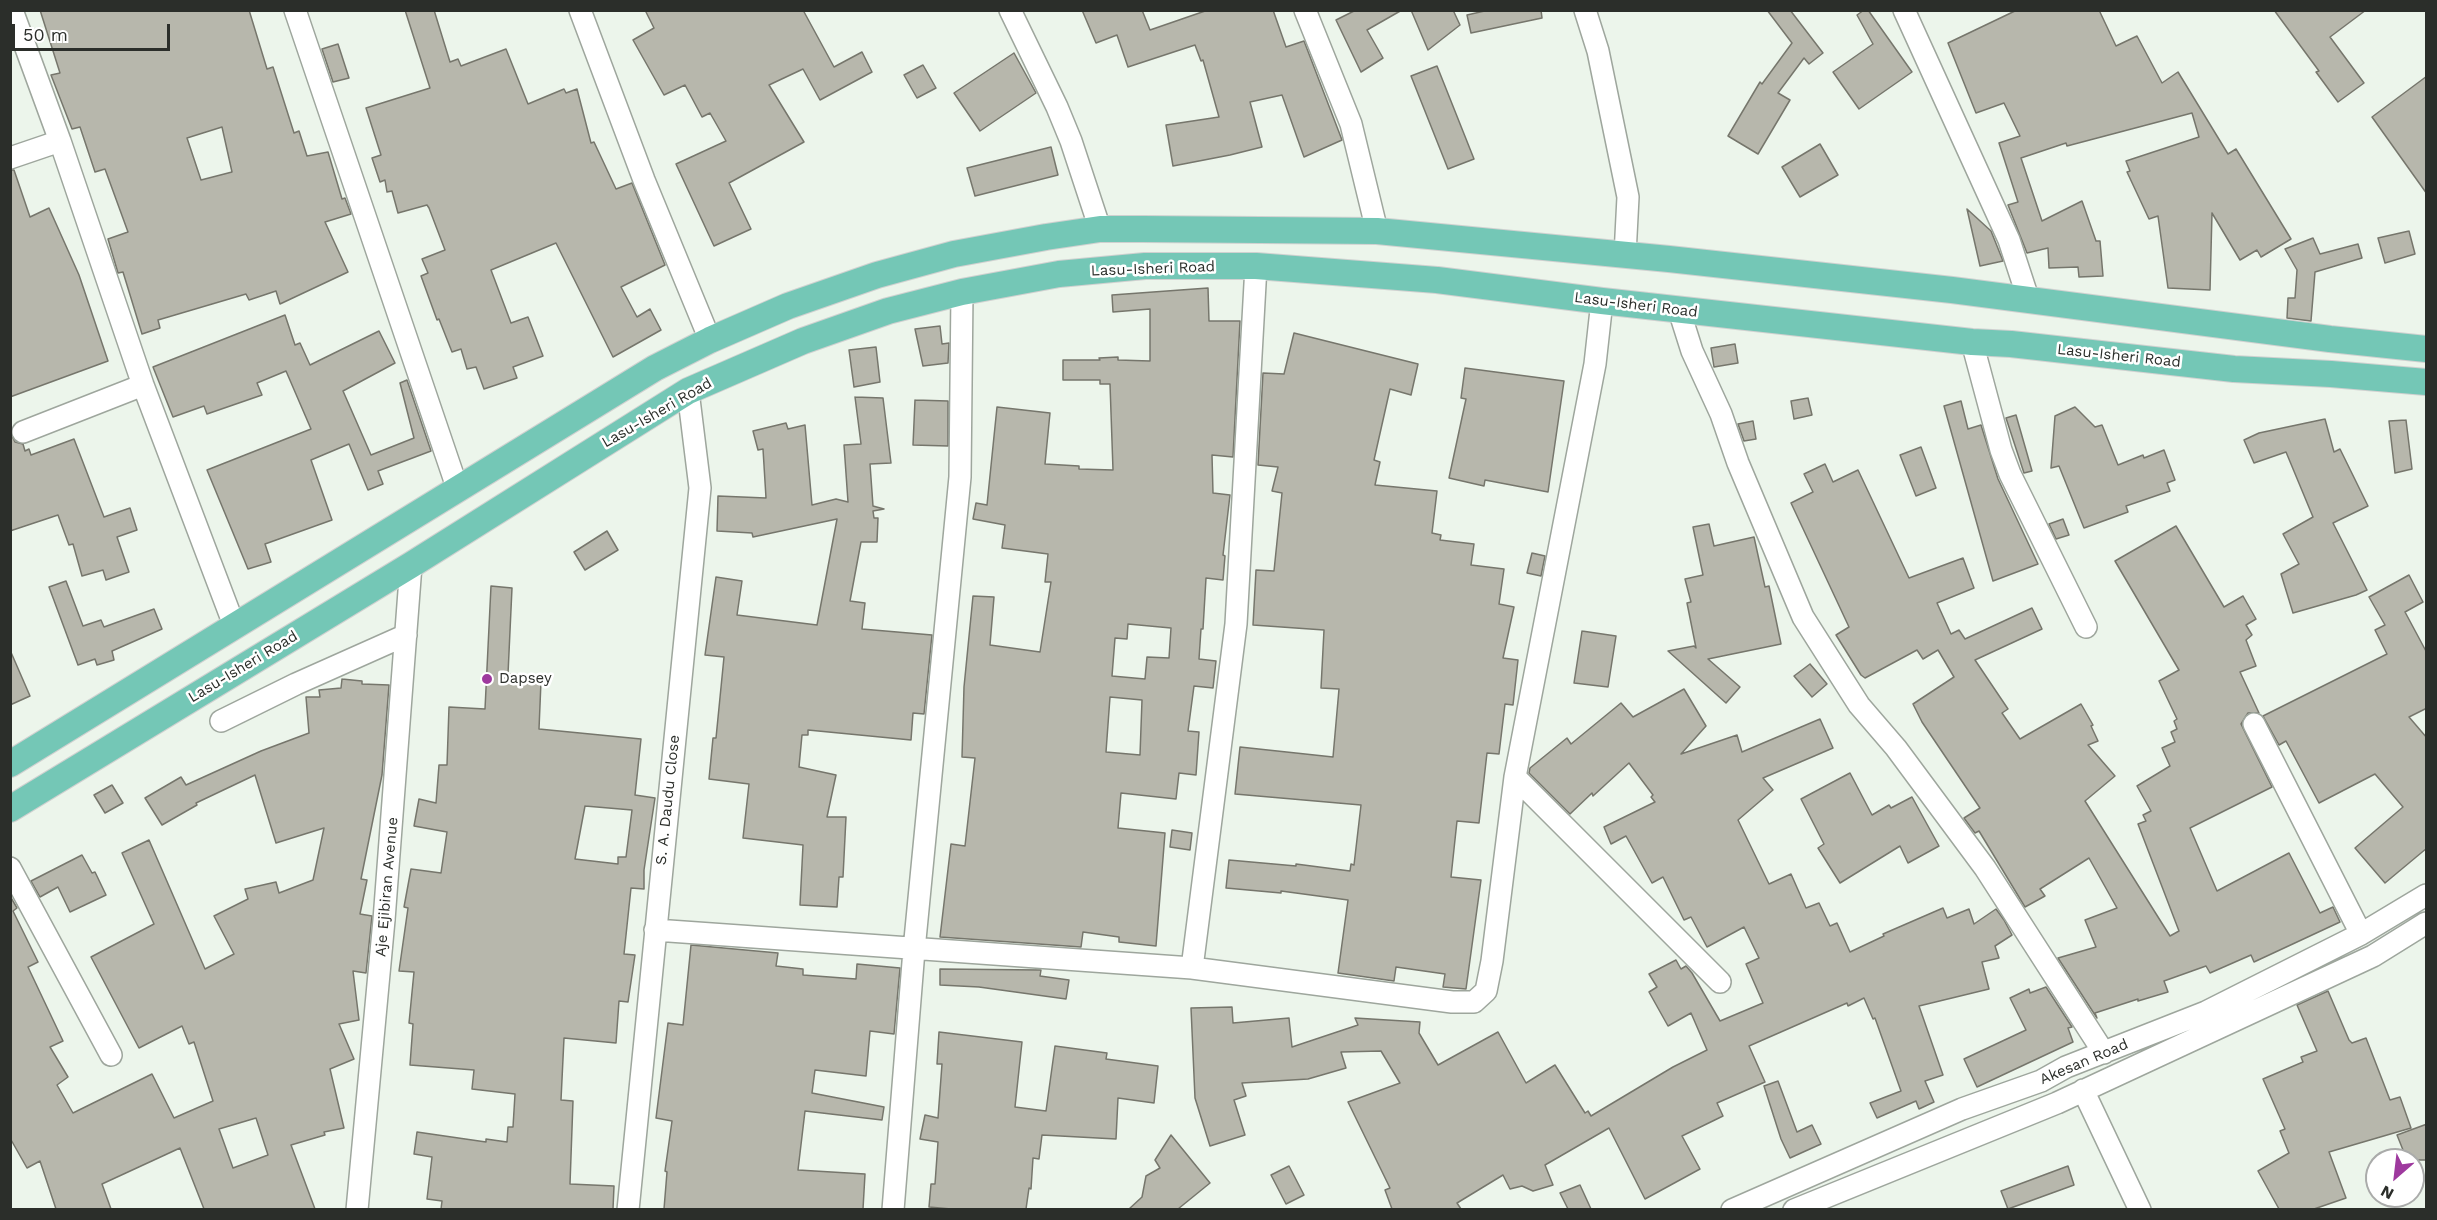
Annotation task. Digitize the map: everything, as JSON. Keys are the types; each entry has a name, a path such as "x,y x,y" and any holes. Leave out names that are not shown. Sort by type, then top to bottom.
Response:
{"main road":[{"path":"10,764 655,368 710,340 789,306 877,275 954,254 1100,229 1377,231 2028,298 2330,339 2427,349"},
{"name":"Lasu-Isheri Road","path":"10,809 411,565 688,391 802,341 888,311 962,292 1059,274 1145,266 1256,266 1437,280 1679,310 2234,369 2427,382"}],"street":[{"path":"12,10 60,141 143,385 234,625"},
{"path":"295,10 458,490"},
{"path":"580,10 644,180 710,340"},
{"path":"1011,10 1071,141 1100,229"},
{"path":"1305,10 1351,124 1377,231"},
{"path":"1585,10 1598,51 1628,197 1625,255"},
{"path":"1905,10 2009,240 2028,298"},
{"path":"10,158 60,141"},
{"path":"1192,969 1236,624 1256,266"},
{"path":"893,1209 914,950 960,477 962,292"},
{"path":"655,930 1192,969 1452,1002 1474,1002 1486,991 1492,961 1515,777 1594,364 1602,301"},
{"path":"1679,310 1692,351 1721,414 1738,463 1803,617 1859,705 1896,748 1985,868 2104,1053"},
{"path":"1972,342 2001,450 2010,474 2086,627"},
{"path":"23,432 143,385"},
{"name":"S. A. Daudu Close","path":"628,1209 700,488 688,391"},
{"name":"Aje Ejibiran Avenue","path":"357,1209 384,920 411,565"},
{"path":"221,721 296,684 406,635"},
{"path":"2254,724 2361,934"},
{"path":"1515,777 1720,982"},
{"path":"10,868 111,1055"},
{"name":"Akesan Road","path":"1732,1209 1962,1109 2041,1081 2066,1067 2206,1012 2361,934 2427,895"},
{"name":"Akesan Road","path":"1794,1209 2057,1103 2373,956 2427,923"},
{"path":"2084,1090 2140,1209"}],"building":[{"path":"40,10 249,10 267,69 273,67 294,133 299,131 307,156 328,152 342,199 345,198 351,214 325,222 348,272 280,304 276,291 249,300 246,294 158,320 160,328 142,334 123,272 118,273 108,239 128,232 105,169 95,172 80,127 72,129 51,75 60,73","holes":["222,127 232,172 201,180 187,138"]},
{"path":"405,10 434,10 450,62 458,59 461,66 506,49 528,104 564,89 566,93 577,89 591,143 594,142 616,189 632,183 665,265 621,287 637,317 650,309 661,330 613,357 556,243 491,270 511,323 528,317 543,356 513,367 517,378 484,389 476,367 467,369 461,349 452,352 439,319 437,320 421,276 428,273 422,259 445,250 429,208 427,205 398,213 392,191 387,192 385,180 380,182 372,158 381,155 366,108 430,88"},
{"path":"645,10 803,10 834,67 862,52 872,72 820,100 803,69 769,85 804,142 729,183 751,229 714,246 676,164 726,141 710,113 702,117 685,85 664,95 633,40 654,28"},
{"path":"1082,10 1142,10 1150,30 1208,10 1273,10 1286,47 1304,41 1342,140 1304,157 1282,95 1250,102 1262,147 1173,166 1166,125 1219,117 1203,60 1201,61 1195,45 1128,67 1117,35 1096,43"},
{"path":"1356,10 1402,10 1367,30 1383,58 1361,72 1336,20"},
{"path":"1411,10 1453,10 1460,25 1428,50"},
{"path":"1489,10 1541,10 1542,18 1471,33 1467,15"},
{"path":"1767,10 1790,10 1823,53 1809,64 1804,58 1778,93 1790,100 1758,154 1728,136 1760,82 1762,84 1792,43"},
{"path":"1868,10 1912,72 1859,109 1833,72 1873,44 1857,15"},
{"path":"2017,10 2099,10 2116,46 2137,36 2162,83 2178,72 2228,154 2236,149 2291,239 2261,257 2257,250 2240,260 2212,213 2210,290 2168,288 2158,216 2149,219 2127,172 2130,171 2126,161 2199,137 2192,113 2067,146 2066,143 2021,158 2042,221 2082,201 2096,241 2100,241 2103,276 2079,277 2078,267 2049,268 2048,248 2027,253 2008,205 2018,202 1999,143 2020,136 2004,103 1976,113 1948,43"},
{"path":"2274,10 2366,10 2330,37 2364,83 2338,102 2316,72 2319,71"},
{"path":"338,44 349,78 333,82 322,49"},
{"path":"1014,53 1036,93 980,131 954,93"},
{"path":"923,65 936,88 917,98 904,75"},
{"path":"1437,66 1474,159 1448,169 1411,76"},
{"path":"2427,76 2427,194 2372,117"},
{"path":"1820,144 1838,175 1800,197 1782,167"},
{"path":"1051,147 1058,175 975,196 967,168"},
{"path":"10,170 14,170 30,217 49,208 79,275 108,361 10,397"},
{"path":"1967,209 1991,231 2003,261 1980,266"},
{"path":"2409,231 2415,254 2385,263 2378,238"},
{"path":"2313,238 2320,254 2358,244 2362,258 2315,272 2311,321 2287,318 2288,298 2295,298 2297,270 2285,249"},
{"path":"1208,288 1209,321 1240,321 1233,457 1212,455 1213,493 1230,495 1223,555 1225,556 1223,580 1206,578 1199,659 1216,661 1213,688 1194,686 1188,731 1199,732 1196,775 1179,773 1176,799 1121,793 1118,828 1165,833 1156,946 1119,942 1119,937 1083,932 1081,947 940,937 951,844 965,846 975,758 962,757 964,687 973,596 994,597 990,645 1040,652 1051,582 1045,582 1048,554 1002,548 1005,525 973,519 976,503 987,505 997,407 1050,413 1045,464 1079,466 1079,469 1113,470 1110,384 1100,384 1100,380 1063,380 1063,360 1100,360 1099,358 1118,357 1118,360 1150,361 1150,309 1113,312 1112,295","holes":["1128,624 1171,628 1169,658 1147,657 1145,679 1112,676 1115,638 1127,639","1110,697 1142,700 1140,755 1106,752"]},
{"path":"285,315 295,345 300,343 310,365 379,331 395,363 343,391 371,455 414,438 400,383 407,380 431,451 378,471 383,484 368,490 349,444 311,460 332,520 265,544 271,562 248,569 207,470 311,429 286,371 257,383 262,395 207,414 204,406 173,417 153,367"},
{"path":"940,326 942,344 949,343 948,363 923,366 915,329"},
{"path":"1294,333 1418,364 1411,395 1390,389 1374,460 1380,462 1375,485 1437,491 1432,533 1441,535 1440,540 1474,544 1471,565 1504,569 1499,604 1514,607 1503,658 1518,660 1513,705 1505,704 1499,754 1487,753 1479,823 1457,821 1451,877 1481,880 1466,989 1443,987 1445,974 1396,967 1394,981 1338,973 1348,900 1281,891 1281,893 1226,888 1229,860 1296,866 1296,864 1350,871 1351,864 1354,865 1361,805 1235,794 1240,747 1333,757 1339,689 1321,688 1324,630 1253,625 1256,570 1274,571 1282,493 1272,491 1278,467 1258,465 1263,373 1284,374"},
{"path":"1735,344 1738,363 1714,367 1711,348"},
{"path":"876,347 880,382 854,387 849,350"},
{"path":"1465,368 1564,381 1548,492 1485,480 1484,486 1449,478 1466,399 1461,398"},
{"path":"855,397 883,398 891,463 870,464 873,506 884,509 873,511 874,518 878,518 877,542 861,542 850,601 865,603 862,629 932,635 924,714 913,713 911,740 808,730 808,735 802,735 799,767 836,775 827,817 846,817 843,877 839,877 837,907 800,905 803,845 743,838 749,784 709,779 713,738 716,738 724,657 705,655 716,577 742,581 737,615 817,625 837,519 753,537 752,533 717,531 718,496 766,498 763,449 758,450 753,431 786,423 788,429 805,425 812,505 836,499 848,502 844,445 861,444"},
{"path":"1808,398 1812,415 1794,419 1791,401"},
{"path":"915,400 948,401 948,446 913,445"},
{"path":"1961,401 1968,429 1981,425 1998,479 2038,564 1993,581 1944,406"},
{"path":"2075,407 2095,427 2102,425 2118,465 2164,450 2175,480 2167,483 2170,491 2126,506 2128,512 2084,528 2059,466 2051,468 2055,416"},
{"path":"2016,415 2032,471 2024,473 2006,418"},
{"path":"2325,419 2334,452 2340,449 2368,506 2333,523 2367,590 2293,613 2281,574 2299,564 2283,534 2313,517 2286,452 2254,463 2244,440 2259,433"},
{"path":"2406,420 2412,469 2395,473 2389,421"},
{"path":"1753,421 1756,439 1744,441 1738,424"},
{"path":"10,432 15,442 23,444 25,451 29,449 31,455 74,439 104,517 130,508 137,530 117,537 129,572 106,580 103,570 82,576 73,544 69,545 58,515 10,531"},
{"path":"1921,447 1936,488 1916,496 1900,455"},
{"path":"1825,464 1833,482 1858,470 1909,578 1963,558 1974,588 1937,603 1951,634 1959,630 1965,639 2032,608 2042,629 1975,660 2008,709 2002,713 2020,739 2081,704 2093,725 2091,726 2098,741 2088,745 2115,776 2085,801 2170,936 2179,931 2138,824 2146,821 2143,815 2151,811 2137,786 2170,766 2162,748 2175,742 2171,732 2177,729 2174,721 2177,719 2159,681 2179,670 2115,561 2176,526 2224,607 2243,596 2256,619 2246,625 2252,635 2246,640 2256,666 2240,672 2259,713 2248,713 2241,724 2272,787 2190,828 2217,891 2289,853 2320,913 2333,907 2340,922 2254,962 2251,955 2210,973 2206,966 2164,981 2168,992 2095,1013 2097,1018 2058,958 2096,947 2085,920 2117,908 2089,858 2040,889 2045,896 2025,907 1979,831 1975,833 1964,818 1980,808 1922,722 1913,704 1954,677 1938,650 1923,659 1917,650 1865,678 1861,675 1836,635 1849,627 1791,503 1813,492 1804,474"},
{"path":"2063,519 2069,535 2056,539 2049,524"},
{"path":"1709,524 1714,546 1754,537 1765,587 1769,586 1781,644 1708,659 1740,687 1726,703 1668,651 1694,646 1696,648 1687,603 1691,602 1685,579 1703,575 1693,527"},
{"path":"607,531 618,550 585,570 574,552"},
{"path":"1532,553 1545,556 1541,576 1527,573"},
{"path":"2409,575 2423,602 2405,612 2427,653 2427,708 2409,717 2427,738 2427,848 2385,883 2355,848 2403,807 2375,774 2319,803 2286,741 2279,745 2263,716 2387,654 2375,630 2385,625 2369,597"},
{"path":"66,581 83,626 101,620 104,627 154,609 162,629 112,651 114,660 97,665 95,659 78,665 49,587"},
{"path":"491,586 512,588 508,674 525,675 525,680 541,681 539,729 641,739 635,795 655,798 644,870 644,889 631,888 624,954 635,955 628,1002 619,1001 616,1043 564,1038 561,1100 573,1101 570,1184 614,1186 613,1209 441,1209 442,1201 427,1199 432,1157 414,1154 417,1132 486,1142 486,1139 507,1142 508,1127 513,1127 515,1094 472,1089 474,1070 410,1065 413,1024 409,1023 414,972 399,971 408,908 404,907 411,869 441,873 447,832 414,826 419,799 436,803 439,765 447,765 449,707 485,709","holes":["585,806 632,810 626,857 618,857 618,864 575,859"]},
{"path":"1582,631 1616,636 1608,687 1574,683"},
{"path":"10,650 30,696 10,705"},
{"path":"1810,664 1827,684 1812,697 1794,676"},
{"path":"342,679 362,681 362,684 389,685 382,775 361,879 367,880 360,914 372,916 366,973 353,971 359,1020 339,1024 354,1059 330,1069 344,1128 324,1132 325,1135 291,1145 315,1209 204,1209 180,1148 102,1184 111,1209 56,1209 40,1161 27,1168 10,1138 10,896 17,908 13,911 38,962 28,967 63,1041 50,1047 68,1077 57,1085 73,1113 152,1074 174,1118 213,1101 194,1042 189,1044 182,1026 139,1048 91,957 154,924 122,853 149,840 205,969 234,954 214,916 248,899 245,889 276,882 279,893 313,880 324,828 276,843 255,775 196,803 197,805 162,825 145,798 181,777 186,785 261,751 309,733 306,697 320,697 319,690 341,688","holes":["256,1118 268,1155 233,1168 219,1129"]},
{"path":"1684,689 1706,726 1681,754 1737,735 1742,752 1820,719 1833,748 1763,778 1773,790 1738,820 1769,884 1791,874 1806,908 1819,903 1830,926 1837,923 1850,952 1884,936 1883,934 1943,908 1947,918 1969,909 1974,924 1996,909 2004,920 2012,935 1995,946 1999,958 1982,962 1989,989 1919,1006 1943,1075 1925,1081 1934,1102 1919,1109 1916,1101 1877,1118 1870,1103 1901,1091 1875,1018 1873,1019 1864,998 1848,1006 1847,1003 1749,1046 1765,1082 1717,1103 1723,1116 1682,1136 1700,1169 1645,1199 1609,1128 1545,1165 1553,1185 1533,1191 1522,1186 1510,1189 1503,1175 1457,1203 1461,1209 1392,1209 1385,1190 1390,1188 1348,1102 1400,1083 1381,1051 1341,1052 1346,1068 1308,1079 1242,1083 1246,1096 1234,1100 1245,1135 1210,1146 1195,1098 1191,1008 1232,1007 1233,1023 1289,1018 1292,1047 1358,1025 1355,1018 1420,1022 1419,1033 1438,1065 1498,1032 1526,1083 1555,1065 1585,1113 1588,1111 1591,1116 1673,1067 1707,1050 1691,1013 1668,1026 1649,992 1657,987 1649,974 1676,960 1681,969 1686,966 1720,1021 1763,1003 1746,964 1759,958 1744,927 1707,947 1691,917 1684,920 1663,877 1652,883 1626,836 1611,844 1604,827 1655,802 1651,797 1653,795 1629,763 1570,814 1529,773 1530,768 1567,738 1571,744 1621,703 1633,717"},
{"path":"1850,773 1872,815 1889,805 1891,808 1912,797 1939,846 1908,863 1900,846 1840,883 1818,848 1824,844 1801,799"},
{"path":"112,785 123,803 105,813 94,795"},
{"path":"1172,830 1192,833 1190,850 1170,847"},
{"path":"82,855 92,873 95,872 106,895 70,912 58,887 40,897 31,881"},
{"path":"691,945 778,953 776,966 803,969 803,975 856,979 857,964 900,968 894,1034 870,1031 866,1076 815,1070 812,1093 884,1107 882,1120 805,1111 798,1170 865,1174 863,1209 664,1209 667,1172 665,1171 672,1121 656,1118 668,1023 683,1025"},
{"path":"940,969 1041,970 1040,976 1069,980 1066,999 979,987 940,985"},
{"path":"2046,987 2072,1027 2068,1028 2073,1042 1977,1087 1964,1059 2026,1030 2010,998 2029,989 2030,993"},
{"path":"2328,991 2349,1040 2352,1043 2366,1038 2390,1100 2400,1097 2411,1128 2329,1152 2346,1198 2314,1209 2279,1209 2258,1171 2289,1153 2280,1131 2285,1129 2263,1079 2303,1062 2301,1057 2317,1051 2297,1005"},
{"path":"939,1032 1022,1042 1015,1107 1046,1111 1055,1046 1107,1053 1106,1059 1158,1066 1154,1103 1118,1098 1116,1139 1042,1135 1039,1159 1033,1158 1031,1189 1029,1188 1026,1209 929,1207 931,1184 935,1184 938,1142 920,1139 925,1115 938,1118 942,1064 937,1064"},
{"path":"1778,1081 1797,1132 1812,1125 1821,1144 1790,1158 1781,1139 1764,1086"},
{"path":"2427,1124 2427,1160 2425,1160 2425,1148 2402,1148 2397,1135"},
{"path":"1171,1135 1210,1183 1178,1209 1129,1209 1142,1197 1146,1176 1160,1168 1155,1160"},
{"path":"1289,1166 1304,1195 1286,1204 1271,1175"},
{"path":"2068,1166 2074,1185 2008,1209 2001,1191"},
{"path":"1580,1185 1591,1209 1568,1209 1560,1193"}],"place":[{"name":"Dapsey","path":"487,679"}]}
